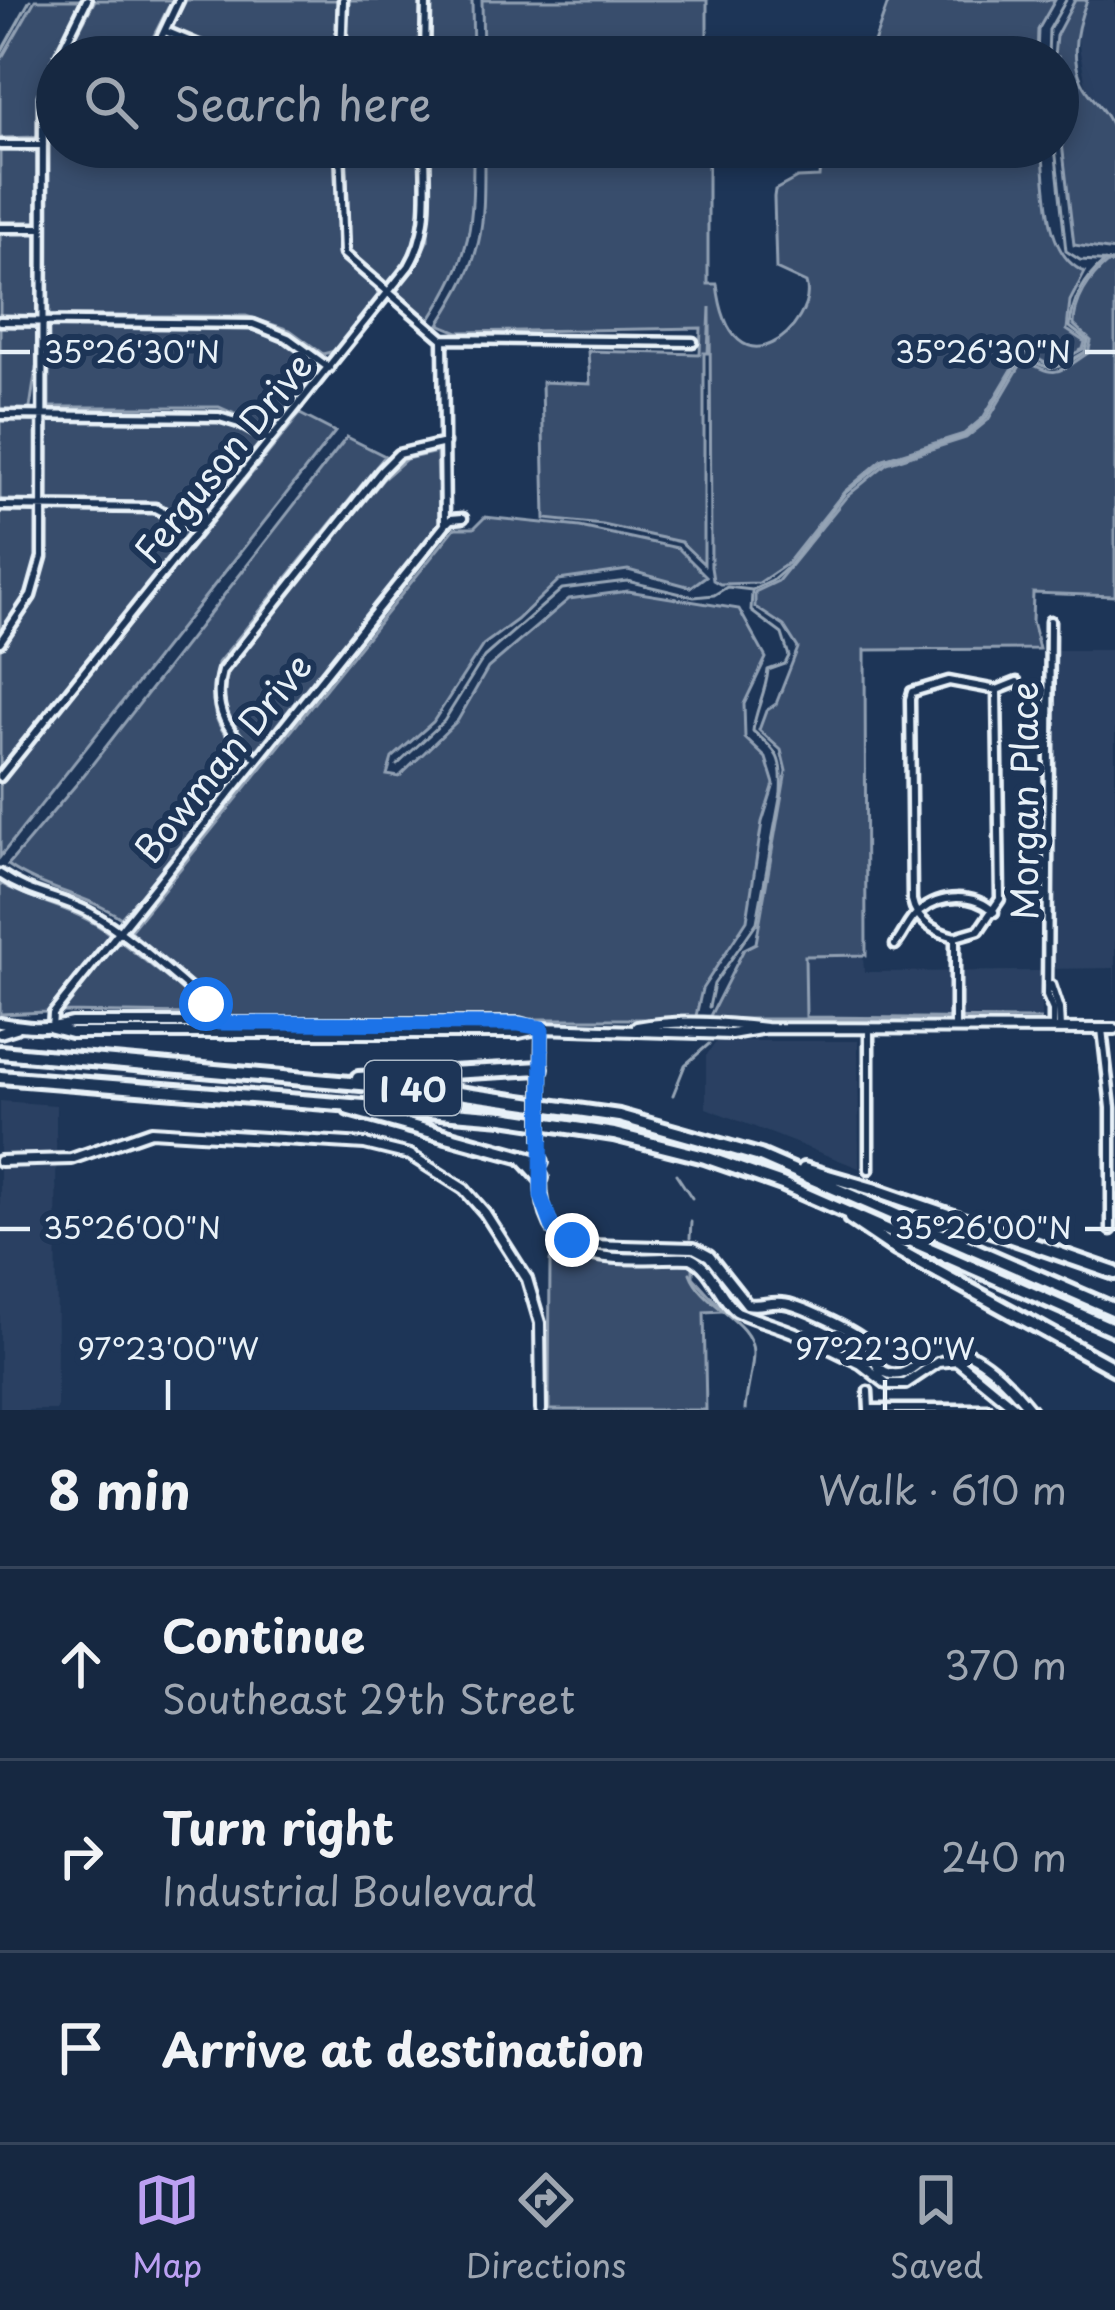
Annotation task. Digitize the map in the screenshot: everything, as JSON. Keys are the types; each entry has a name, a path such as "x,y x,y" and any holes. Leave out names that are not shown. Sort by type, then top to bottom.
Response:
{"highway":[{"name":"I 40","path":"0,1052 451,1091 563,1106 661,1126 760,1156 1115,1310"},
{"path":"301,1079 542,1075"},
{"name":"I 40","path":"0,1077 503,1117 614,1134 705,1157 828,1203 1115,1330"},
{"path":"329,1103 541,1162"},
{"path":"760,1156 872,1189 1115,1273"},
{"path":"523,1158 541,1178"},
{"path":"828,1203 896,1250 1115,1369"}],"main road":[{"path":"0,1023 71,1034 219,1028 519,1033 656,1024 1115,1029"},
{"path":"0,1033 18,1028"},
{"path":"542,1028 541,1178 543,1208 554,1231 589,1245 698,1261 738,1312 802,1336"},
{"path":"0,1161 71,1159 151,1131 387,1148 436,1169 474,1201 527,1279 540,1322 542,1410"},
{"path":"640,1252 703,1251 747,1304 783,1303 838,1326 867,1343 885,1372 907,1372 941,1349 962,1352 1006,1383 1031,1410"},
{"path":"815,1341 896,1385 913,1380 938,1362 957,1360 1018,1410"}],"street":[{"path":"70,36 87,0"},
{"path":"162,36 179,0"},
{"path":"342,36 343,0"},
{"path":"425,36 426,0"},
{"path":"165,31 177,36"},
{"path":"0,145 36,145"},
{"path":"0,642 31,596 38,574 43,506 43,168"},
{"path":"341,168 344,254 443,339 693,342"},
{"name":"Ferguson Drive","path":"0,777 410,266 422,240 424,168"},
{"path":"0,228 42,228"},
{"path":"0,321 253,324 288,338 329,368"},
{"path":"443,339 445,525"},
{"path":"0,415 219,417 270,440"},
{"path":"256,758 223,723 217,689 222,671 380,471 409,450 445,443"},
{"path":"0,506 155,508 197,530"},
{"name":"Bowman Drive","path":"52,1028 52,1014 256,758 445,525 463,518"},
{"name":"Morgan Place","path":"1050,621 1049,982 1059,1009 1056,1029"},
{"path":"914,914 912,692 949,681 997,690 1016,682"},
{"path":"914,914 955,937 979,930 1000,899 997,690"},
{"path":"0,874 33,894 88,912 215,1011 219,1028"},
{"path":"895,945 914,914 944,898 979,901 994,912"},
{"path":"955,937 955,1028"},
{"path":"869,1029 869,1169"},
{"path":"1102,1029 1111,1108 1111,1230"},
{"path":"868,1391 868,1410 988,1409"}],"shaded area":[{"path":"35,0 81,0 64,36 36,36 36,137 0,138 0,61"},
{"path":"95,0 172,0 154,36 76,36"},
{"path":"186,0 339,0 338,36 189,36 171,29"},
{"path":"347,0 421,0 422,36 346,36"},
{"path":"431,0 472,0 473,36 431,36"},
{"path":"482,0 707,0 707,36 483,36"},
{"path":"889,0 1055,0 1038,36 876,36"},
{"path":"1071,0 1115,0 1115,144 1097,149 1079,36"},
{"path":"1075,0 1087,0 1076,36 1056,36"},
{"path":"1079,74 1115,137 1115,251 1074,245 1065,168 1079,168"},
{"path":"0,151 36,152 37,362 30,408 47,420 222,422 264,441 0,767"},
{"path":"47,168 337,168 341,258 379,296 338,350 323,354 290,330 246,316 49,316"},
{"path":"347,168 422,168 416,237 387,286 349,255"},
{"path":"430,168 473,168 471,219 462,257 429,321 397,291 428,240"},
{"path":"484,168 708,168 708,284 717,284 725,320 739,340 755,347 772,344 787,333 806,299 806,283 776,269 775,190 797,178 819,177 820,168 1044,168 1054,235 1071,264 1085,272 1070,301 1067,330 1085,342 1083,349 1051,366 1023,351 983,418 964,434 883,459 844,492 787,564 759,583 720,584 713,580 711,567 710,307 708,353 704,353 704,564 681,542 603,525 545,519 542,382 590,384 588,351 700,354 701,328 458,332 439,324 474,258"},
{"path":"1107,263 1115,264 1115,596 1033,593 1032,621 1039,649 865,650 866,955 805,956 806,1017 1041,1019 234,1019 130,931 455,528 474,528 485,517 580,527 678,548 706,576 691,587 628,570 559,580 483,645 433,722 392,758 387,775 399,777 458,720 488,668 569,599 628,591 739,609 766,658 744,704 745,738 766,758 774,784 762,822 747,920 702,989 696,1016 710,1016 744,949 756,943 786,771 781,750 759,730 766,711 776,704 798,648 784,626 755,607 755,592 778,581 846,497 887,463 966,438 988,420 1024,359 1043,370 1057,371 1088,353 1091,341 1074,325 1075,316 1084,291"},
{"path":"157,322 236,327 271,335 300,349 321,369 269,429 219,407 49,407 49,328 53,324"},
{"path":"300,414 335,432 0,857 0,784"},
{"path":"347,437 385,456 218,663 213,695 217,719 253,762 121,918 8,865 80,780"},
{"path":"437,452 439,524 258,750 238,734 226,711 225,686 234,662 383,479 406,459"},
{"path":"1044,650 1115,650 1115,1013 1114,968 1043,969"},
{"path":"0,883 110,934 47,1012 0,1014"},
{"path":"120,941 203,1006 205,1011 61,1012"},
{"path":"805,955 863,955 864,972 1041,971 1041,1017 805,1016"},
{"path":"717,1041 858,1041 859,1168 706,1108 706,1056"},
{"path":"0,1101 56,1105 57,1410 0,1410"},
{"path":"554,1244 585,1260 693,1264 693,1277 724,1311 704,1312 706,1410 549,1410"}],"waterway":[{"path":"0,54 30,0"},
{"path":"1049,36 1066,0"},
{"path":"1057,168 1066,251 1080,260 1115,262"},
{"path":"397,765 444,721 484,657 562,589 627,581 694,597 714,595 727,587 752,590 772,581 845,493 885,461 965,436 986,418 1023,355 1054,367 1085,352 1088,341 1070,327 1071,317 1080,291 1105,261"},
{"path":"709,1007 714,984 757,922 781,793 777,757 753,731 768,670 785,664 789,656 782,634 751,611 752,592"},
{"path":"673,1095 685,1065 709,1044"},
{"path":"676,1174 692,1198"},
{"path":"690,1238 691,1222"},
{"path":"690,1273 751,1342 745,1410"}],"route":[{"path":"206,1004 215,1011 218,1023 519,1024 542,1028 541,1196 554,1231 572,1240"}]}
